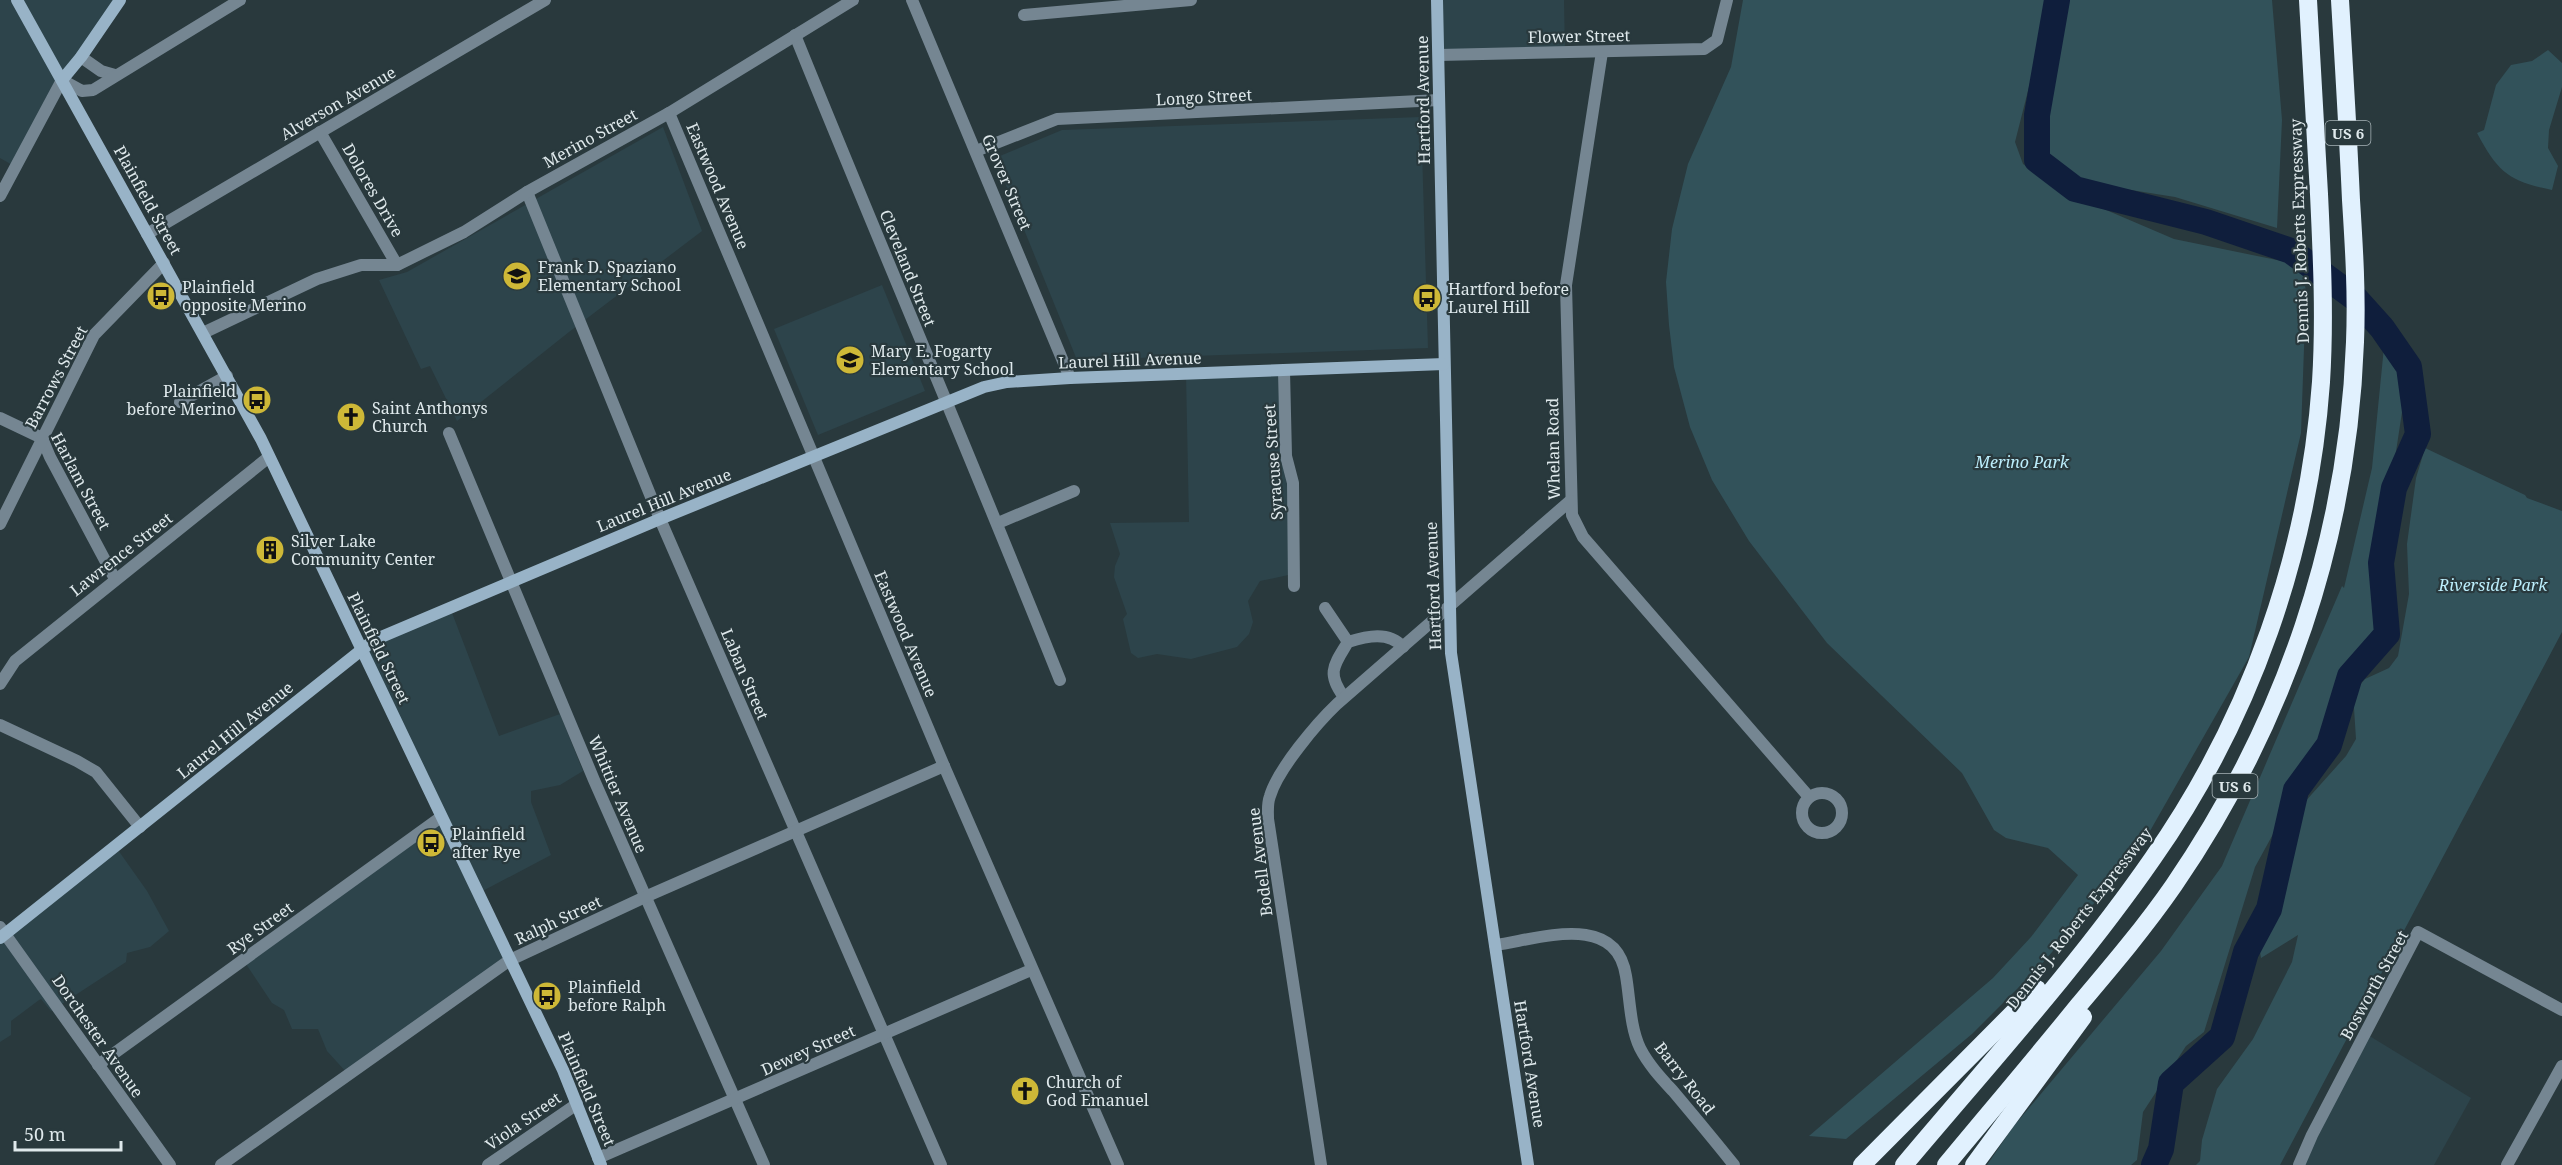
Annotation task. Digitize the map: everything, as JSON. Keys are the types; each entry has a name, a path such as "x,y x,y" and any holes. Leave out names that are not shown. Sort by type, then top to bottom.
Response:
{"highway":[{"name":"Dennis J. Roberts Expressway","path":"1904,1165 2123,899 2158,851 2206,771 2241,704 2269,632 2289,568 2310,477 2321,384 2324,306 2308,0"},
{"name":"US 6","path":"1946,1165 2141,929 2187,865 2229,798 2265,728 2295,655 2319,579 2337,502 2349,424 2356,328 2355,266 2340,0"},
{"path":"1862,1165 2123,899"},
{"path":"1974,1165 2068,1040 2141,929"}],"main road":[{"name":"Plainfield Street","path":"17,0 227,376 269,457 510,960 577,1104 599,1162"},
{"path":"62,80 81,57 120,0"},
{"name":"Hartford Avenue","path":"1437,0 1452,667 1528,1165"},
{"name":"Laurel Hill Avenue","path":"2,933 140,827 374,640 660,519 945,403 998,383 1070,378 1444,364"}],"street":[{"path":"0,196 62,80 82,91 93,90 240,0"},
{"name":"Alverson Avenue","path":"147,234 545,0"},
{"name":"Merino Street","path":"203,333 317,279 361,265 397,265 464,232 527,192 669,112 853,0"},
{"name":"Grover Street","path":"912,0 1070,378"},
{"path":"1024,15 1073,4 1191,0"},
{"name":"Flower Street","path":"1439,55 1699,50 1709,47 1717,40 1727,0"},
{"name":"Cleveland Street","path":"795,34 945,403 998,523 1060,680"},
{"name":"Whelan Road","path":"1602,52 1567,276 1570,501 1574,522 1583,537 1809,797"},
{"path":"81,57 92,67 115,75"},
{"name":"Longo Street","path":"976,151 1057,119 1439,100"},
{"name":"Eastwood Avenue","path":"669,112 944,766 1118,1165"},
{"name":"Dolores Drive","path":"321,132 397,265"},
{"name":"Laban Street","path":"527,192 660,519 941,1165"},
{"name":"Barrows Street","path":"0,524 94,335 164,263"},
{"name":"Syracuse Street","path":"1284,371 1286,456 1293,483 1294,586"},
{"path":"180,402 227,376"},
{"name":"Harlam Street","path":"0,418 42,438 115,579"},
{"name":"Whittier Avenue","path":"448,433 645,897 765,1165"},
{"name":"Lawrence Street","path":"0,684 15,661 269,457"},
{"path":"998,523 1074,490"},
{"name":"Bodell Avenue","path":"1321,1165 1268,806 1271,791 1322,718 1570,501"},
{"path":"1325,608 1348,642"},
{"path":"1344,697 1333,678 1334,663 1348,642 1386,636 1395,639 1403,647"},
{"path":"0,725 96,772 140,827"},
{"name":"Ralph Street","path":"221,1165 510,960 645,897 944,766"},
{"name":"Rye Street","path":"98,1065 441,817"},
{"name":"Bosworth Street","path":"2300,1165 2348,1066 2418,932 2562,1010"},
{"name":"Dorchester Avenue","path":"2,933 170,1165"},
{"name":"Barry Road","path":"1495,945 1579,933 1601,938 1613,947 1624,966 1635,1034 1641,1050 1654,1069 1734,1165"},
{"name":"Dewey Street","path":"599,1162 1031,970"},
{"path":"2507,1165 2562,1066"},
{"name":"Viola Street","path":"488,1165 577,1104"}],"shaded area":[{"path":"0,0 122,0 67,76 16,167 0,158"},
{"path":"1432,0 1564,0 1565,55 1437,57"},
{"path":"1421,117 1428,348 1077,360 995,158 1062,130"},
{"name":"Frank D. Spaziano Elementary School","path":"663,127 702,231 457,421 430,366 421,369 379,280 407,272"},
{"name":"Mary E. Fogarty Elementary School","path":"882,285 925,391 818,435 774,329"},
{"path":"1279,370 1293,574 1260,581 1248,601 1253,622 1249,634 1237,647 1191,659 1157,654 1138,658 1131,653 1123,619 1127,614 1114,577 1115,566 1120,554 1110,523 1189,522 1186,374"},
{"path":"449,605 499,736 560,714 583,771 560,785 531,791 531,802 551,855 475,895 506,962 347,1073 327,1051 318,1029 292,1029 284,1010 272,1003 246,964 436,814 360,642"},
{"path":"118,850 147,891 169,931 150,947 127,953 126,962 51,1011 41,999 39,1000 11,1021 11,1035 0,1042 0,934"},
{"path":"2363,1032 2471,1098 2434,1165 2301,1165"}],"green space":[{"name":"Merino Park","path":"1743,0 2051,0 2015,142 2023,164 2064,192 2174,239 2301,265 2306,291 2301,433 2249,657 2146,838 2108,887 2040,966 1972,1034 1846,1139 1809,1136 1993,978 2031,937 2078,875 2048,848 2006,838 1994,830 1962,773 1827,643 1749,541 1712,480 1690,427 1674,367 1669,325 1666,282 1672,229 1688,164 1731,67"},
{"path":"2066,0 2272,0 2282,120 2277,228 2175,197 2081,182 2063,175 2043,154 2039,137 2042,92"},
{"path":"2548,50 2562,63 2562,87 2549,130 2548,148 2558,166 2552,190 2525,183 2506,173 2491,157 2477,133 2484,130 2496,85 2511,65 2532,61"},
{"path":"2384,347 2400,374 2404,399 2390,491 2385,603 2368,649 2352,676 2331,728 2255,867 2204,1032 2186,1046 2143,1112 2137,1160 2131,1165 1987,1165 2013,1127 2161,951 2222,866 2342,586 2344,588 2372,468"},
{"name":"Riverside Park","path":"2425,448 2525,495 2527,498 2562,511 2562,632 2280,1165 2196,1165 2200,1161 2202,1140 2217,1089 2253,1039 2292,962 2298,935 2261,958 2257,934 2264,907 2290,848 2303,804 2346,756 2356,739 2353,693 2365,679 2389,668 2398,656 2409,594 2407,544 2416,478"}],"waterway":[{"path":"2057,0 2037,115 2037,160 2075,189 2206,222 2291,251 2355,298 2382,328 2409,367 2418,434 2394,488 2381,563 2387,634 2350,676 2329,745 2296,790 2269,909 2246,952 2222,1037 2171,1083 2161,1149 2154,1165"}],"place":[{"name":"Frank D. Spaziano Elementary School","path":"517,276"},
{"name":"Plainfield opposite Merino","path":"161,296"},
{"name":"Hartford before Laurel Hill","path":"1427,298"},
{"name":"Mary E. Fogarty Elementary School","path":"850,360"},
{"name":"Plainfield before Merino","path":"257,400"},
{"name":"Saint Anthonys Church","path":"351,417"},
{"name":"Silver Lake Community Center","path":"270,550"},
{"name":"Plainfield after Rye","path":"431,843"},
{"name":"Plainfield before Ralph","path":"547,996"},
{"name":"Church of God Emanuel","path":"1025,1091"}]}
